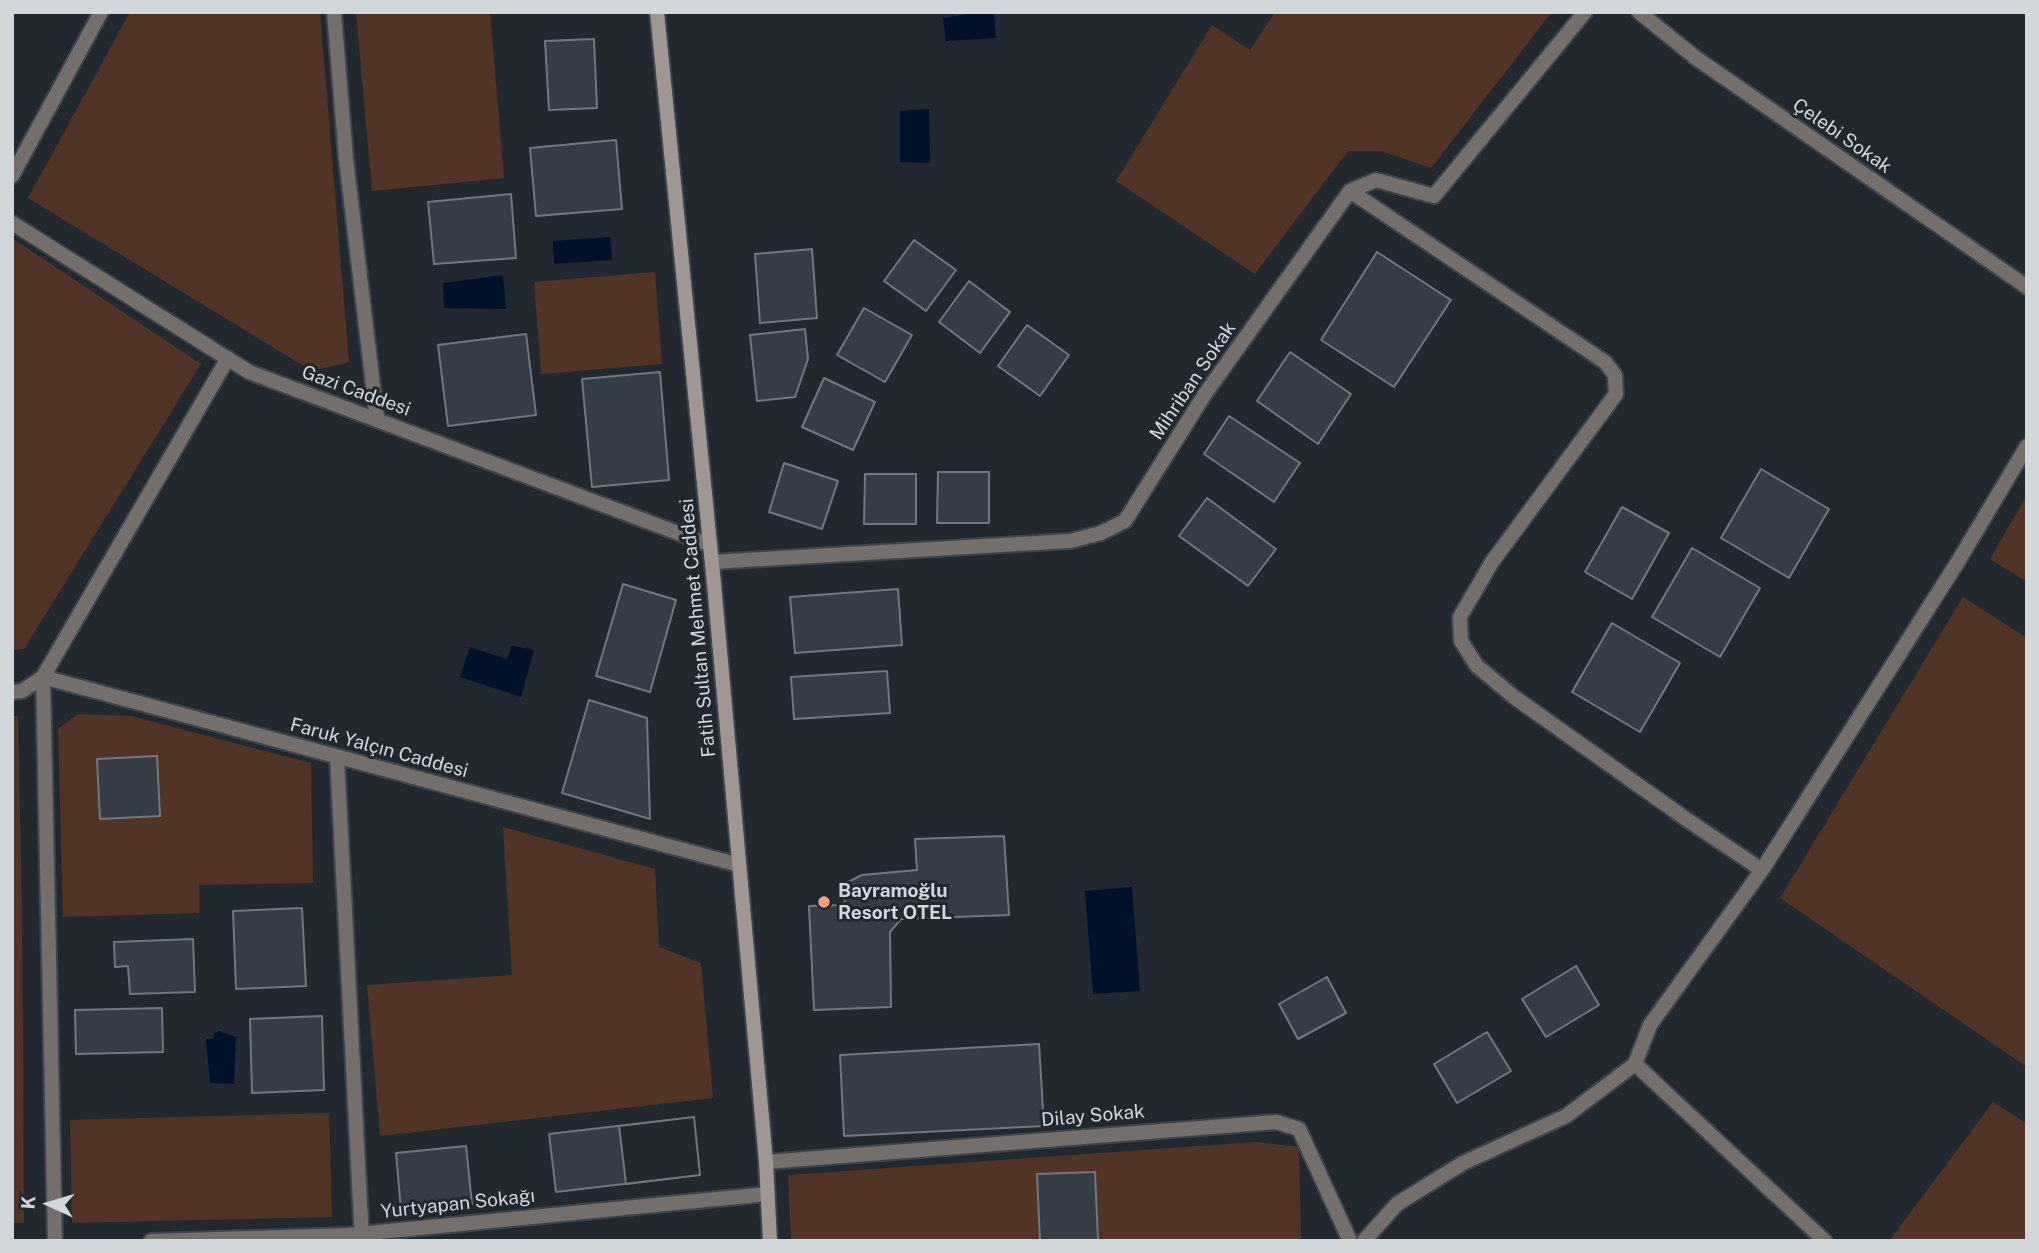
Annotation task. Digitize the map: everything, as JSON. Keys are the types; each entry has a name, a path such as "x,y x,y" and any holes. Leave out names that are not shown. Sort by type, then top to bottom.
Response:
{"street":[{"path":"12,176 101,12"},
{"path":"334,12 346,159 377,419"},
{"name":"Fatih Sultan Mehmet Caddesi","path":"657,12 712,562 766,1162 770,1241"},
{"path":"1350,191 1376,180 1433,196 1584,12"},
{"name":"Çelebi Sokak","path":"1639,12 1696,58 2027,287"},
{"path":"1350,191 1605,362 1615,375 1616,394 1492,562 1479,584 1461,617 1461,641 1477,666 1514,697 1762,870"},
{"name":"Mihriban Sokak","path":"712,562 1070,541 1101,533 1125,521 1205,394 1350,191"},
{"name":"Gazi Caddesi","path":"12,223 249,372 710,545"},
{"path":"12,692 22,691 43,677 228,358"},
{"path":"1364,1241 1398,1204 1463,1163 1566,1116 1635,1064 1650,1025 1762,870 1959,560 2027,446"},
{"path":"43,677 55,1241"},
{"name":"Faruk Yalçın Caddesi","path":"43,677 738,864"},
{"path":"337,757 362,1237"},
{"path":"1635,1064 1825,1241"},
{"name":"Dilay Sokak","path":"766,1162 1276,1122 1299,1129 1350,1241"},
{"name":"Yurtyapan Sokağı","path":"151,1241 362,1237 768,1194"}],"shaded area":[{"path":"130,12 320,12 349,362 312,371 28,198"},
{"path":"356,12 490,12 504,178 372,191"},
{"path":"1275,12 1552,12 1431,168 1381,151 1348,151 1255,274 1116,181 1212,25 1250,50"},
{"path":"12,238 201,364 24,649 12,650"},
{"path":"655,272 662,364 541,374 534,282"},
{"path":"2027,495 2027,582 1990,559"},
{"path":"1963,597 2027,638 2027,1067 1780,898"},
{"path":"78,714 131,716 311,763 313,883 199,885 199,913 63,917 58,729"},
{"path":"12,716 18,716 24,1223 12,1223"},
{"path":"503,827 655,869 659,947 701,963 713,1098 380,1136 367,985 512,975"},
{"path":"1993,1102 2027,1124 2027,1241 1889,1241"},
{"path":"329,1113 332,1217 72,1223 70,1120"},
{"path":"1256,1142 1299,1147 1301,1241 791,1241 788,1175"}],"water":[{"path":"994,12 996,38 946,41 943,18"},
{"path":"929,109 930,163 900,162 900,111"},
{"path":"610,237 612,260 554,264 553,241"},
{"path":"503,275 506,309 444,308 443,283"},
{"path":"512,646 534,650 521,697 460,677 470,647 507,659"},
{"path":"1132,887 1140,991 1093,994 1085,891"},
{"path":"219,1031 236,1037 234,1084 210,1083 206,1039 213,1039 214,1033"}],"building":[{"path":"594,39 597,108 549,110 545,41"},
{"path":"616,140 622,209 536,216 530,148"},
{"path":"511,194 516,258 434,264 428,202"},
{"path":"914,240 956,270 926,311 884,281"},
{"path":"812,249 817,318 760,323 755,254"},
{"path":"1377,252 1451,300 1394,387 1321,340"},
{"path":"969,281 1010,312 980,353 939,322"},
{"path":"864,308 912,335 885,382 837,355"},
{"path":"1027,325 1069,355 1040,396 998,366"},
{"path":"805,329 808,359 795,397 757,401 750,335"},
{"path":"526,334 536,415 448,426 438,345"},
{"path":"1290,352 1351,394 1318,444 1257,401"},
{"path":"660,372 669,480 592,487 582,379"},
{"path":"824,378 875,402 853,450 802,427"},
{"path":"1229,416 1300,463 1274,502 1204,454"},
{"path":"784,463 838,481 822,529 769,512"},
{"path":"1761,469 1829,509 1789,578 1721,538"},
{"path":"938,472 989,472 989,523 937,523"},
{"path":"865,474 916,474 916,524 864,524"},
{"path":"1207,498 1276,549 1248,586 1179,536"},
{"path":"1622,507 1669,533 1632,599 1585,572"},
{"path":"1692,548 1760,588 1720,657 1652,617"},
{"path":"623,584 676,600 650,692 596,676"},
{"path":"898,589 902,645 795,653 790,597"},
{"path":"1612,623 1680,663 1640,732 1572,692"},
{"path":"887,671 890,713 794,719 791,677"},
{"path":"589,700 647,718 650,819 562,793"},
{"path":"157,756 160,816 100,819 97,759"},
{"path":"1004,836 1009,915 901,919 890,932 891,1007 814,1010 809,906 844,905 848,882 862,875 917,870 915,839"},
{"path":"302,908 306,986 236,989 233,911"},
{"path":"193,939 195,992 130,994 128,966 115,967 114,942"},
{"path":"1576,966 1599,1005 1546,1037 1522,999"},
{"path":"1327,977 1346,1013 1298,1039 1279,1004"},
{"path":"162,1008 163,1052 76,1054 75,1010"},
{"path":"322,1016 324,1090 252,1093 250,1019"},
{"path":"1487,1032 1511,1071 1457,1103 1434,1064"},
{"path":"1039,1044 1044,1126 844,1136 840,1055"},
{"path":"694,1117 700,1175 556,1192 549,1134"},
{"path":"694,1117 700,1175 626,1184 619,1126"},
{"path":"466,1146 472,1204 401,1211 396,1153"},
{"path":"1095,1172 1098,1241 1040,1241 1037,1174"}],"place":[{"name":"Bayramoğlu Resort OTEL","path":"824,902"}]}
